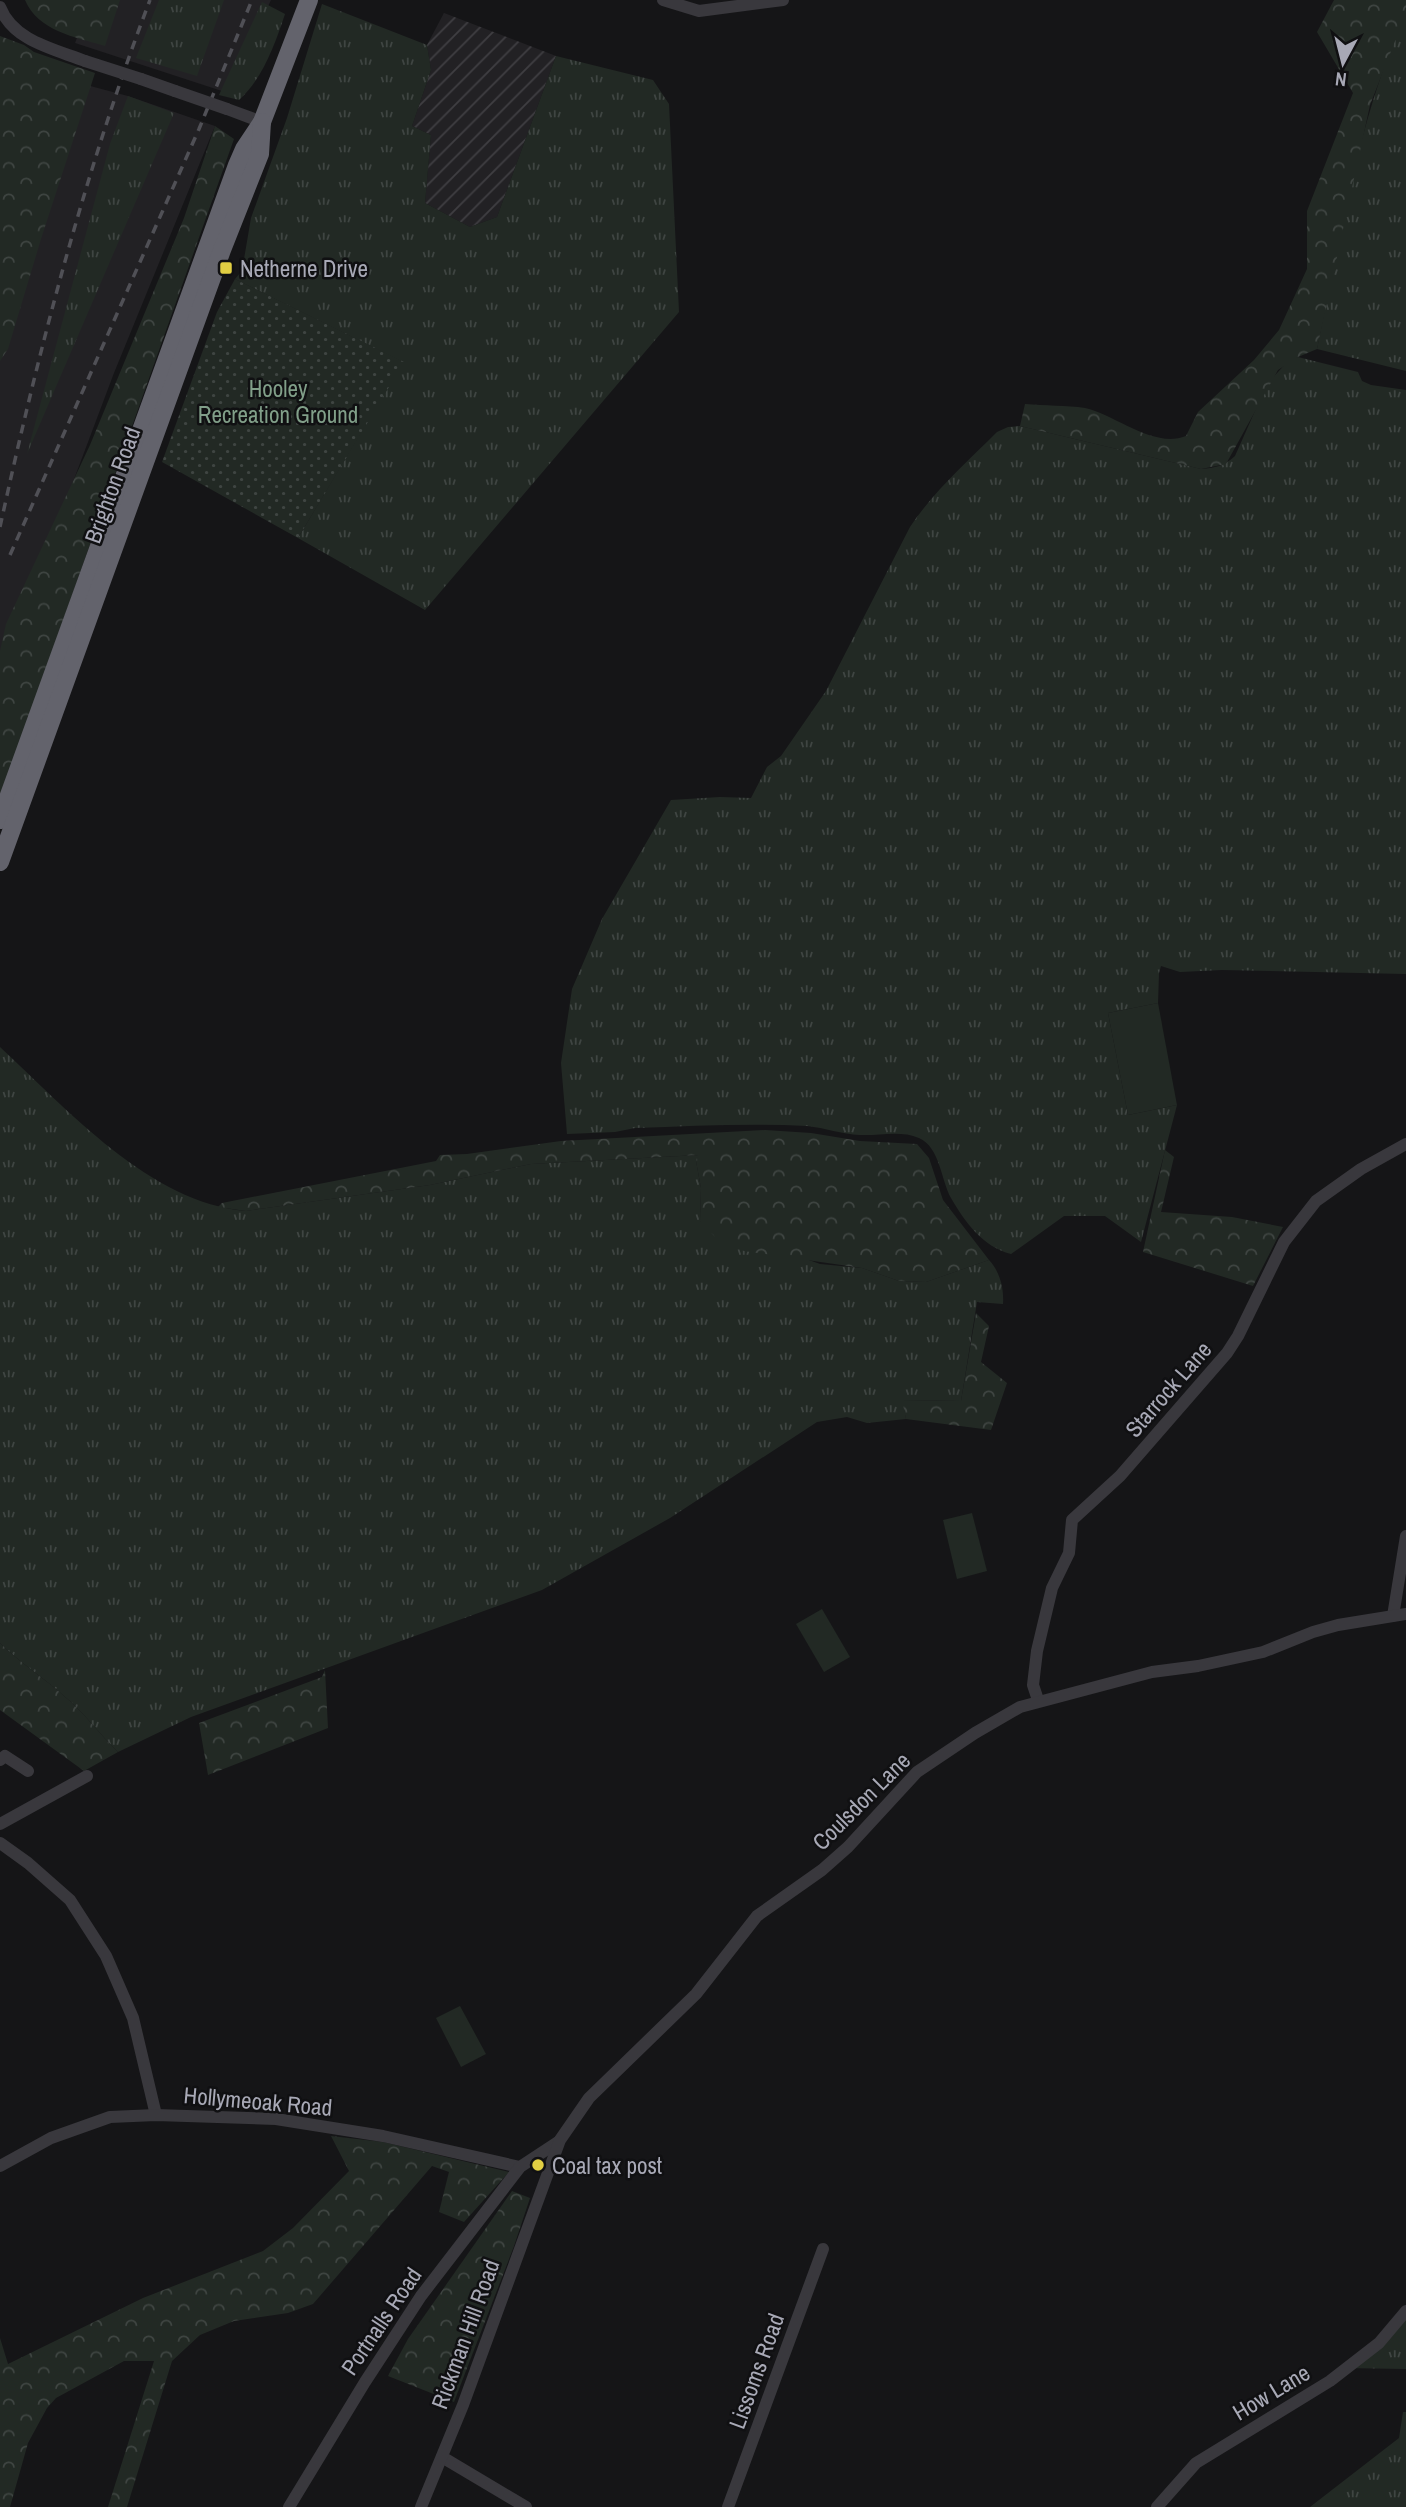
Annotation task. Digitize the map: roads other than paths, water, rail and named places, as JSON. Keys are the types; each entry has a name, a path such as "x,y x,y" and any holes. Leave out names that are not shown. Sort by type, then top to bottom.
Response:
{"highway":[{"name":"Brighton Road","path":"0,820 237,165 262,122 309,0"},
{"name":"Brighton Road","path":"0,862 222,250 260,154 262,122"}],"street":[{"path":"663,0 699,11 783,0"},
{"path":"0,6 12,24 27,39 262,122"},
{"name":"Starrock Lane","path":"1038,1700 1033,1685 1037,1651 1052,1588 1069,1553 1072,1520 1121,1476 1227,1353 1284,1242 1316,1201 1361,1169 1406,1144"},
{"path":"1399,1615 1406,1536"},
{"name":"Coulsdon Lane","path":"547,2174 560,2140 589,2098 696,1994 757,1916 822,1870 848,1847 905,1783 932,1761 1020,1707 1038,1700 1152,1672 1231,1660 1263,1652 1326,1628 1399,1615"},
{"path":"0,1759 5,1756 28,1771"},
{"path":"0,1824 88,1776"},
{"path":"0,1843 71,1900 106,1956 133,2018 156,2115"},
{"name":"Hollymeoak Road","path":"0,2166 51,2138 110,2117 156,2115 276,2119 383,2136 520,2167"},
{"name":"Coulsdon Lane","path":"520,2167 560,2140"},
{"name":"Portnalls Road","path":"289,2507 365,2382 421,2297 520,2167"},
{"name":"Rickman Hill Road","path":"421,2507 547,2174"},
{"name":"Lissoms Road","path":"728,2507 823,2249"},
{"name":"How Lane","path":"1157,2507 1196,2463 1330,2381 1378,2343 1406,2312"},
{"path":"442,2457 526,2507"}],"railway":[{"path":"0,527 65,260 126,64 150,0"},
{"path":"10,555 199,129 252,0"}],"place":[{"name":"Netherne Drive","path":"226,268"},
{"name":"Coal tax post","path":"538,2165"}],"park label":[{"name":"Hooley Recreation Ground","path":"278,401"}]}
